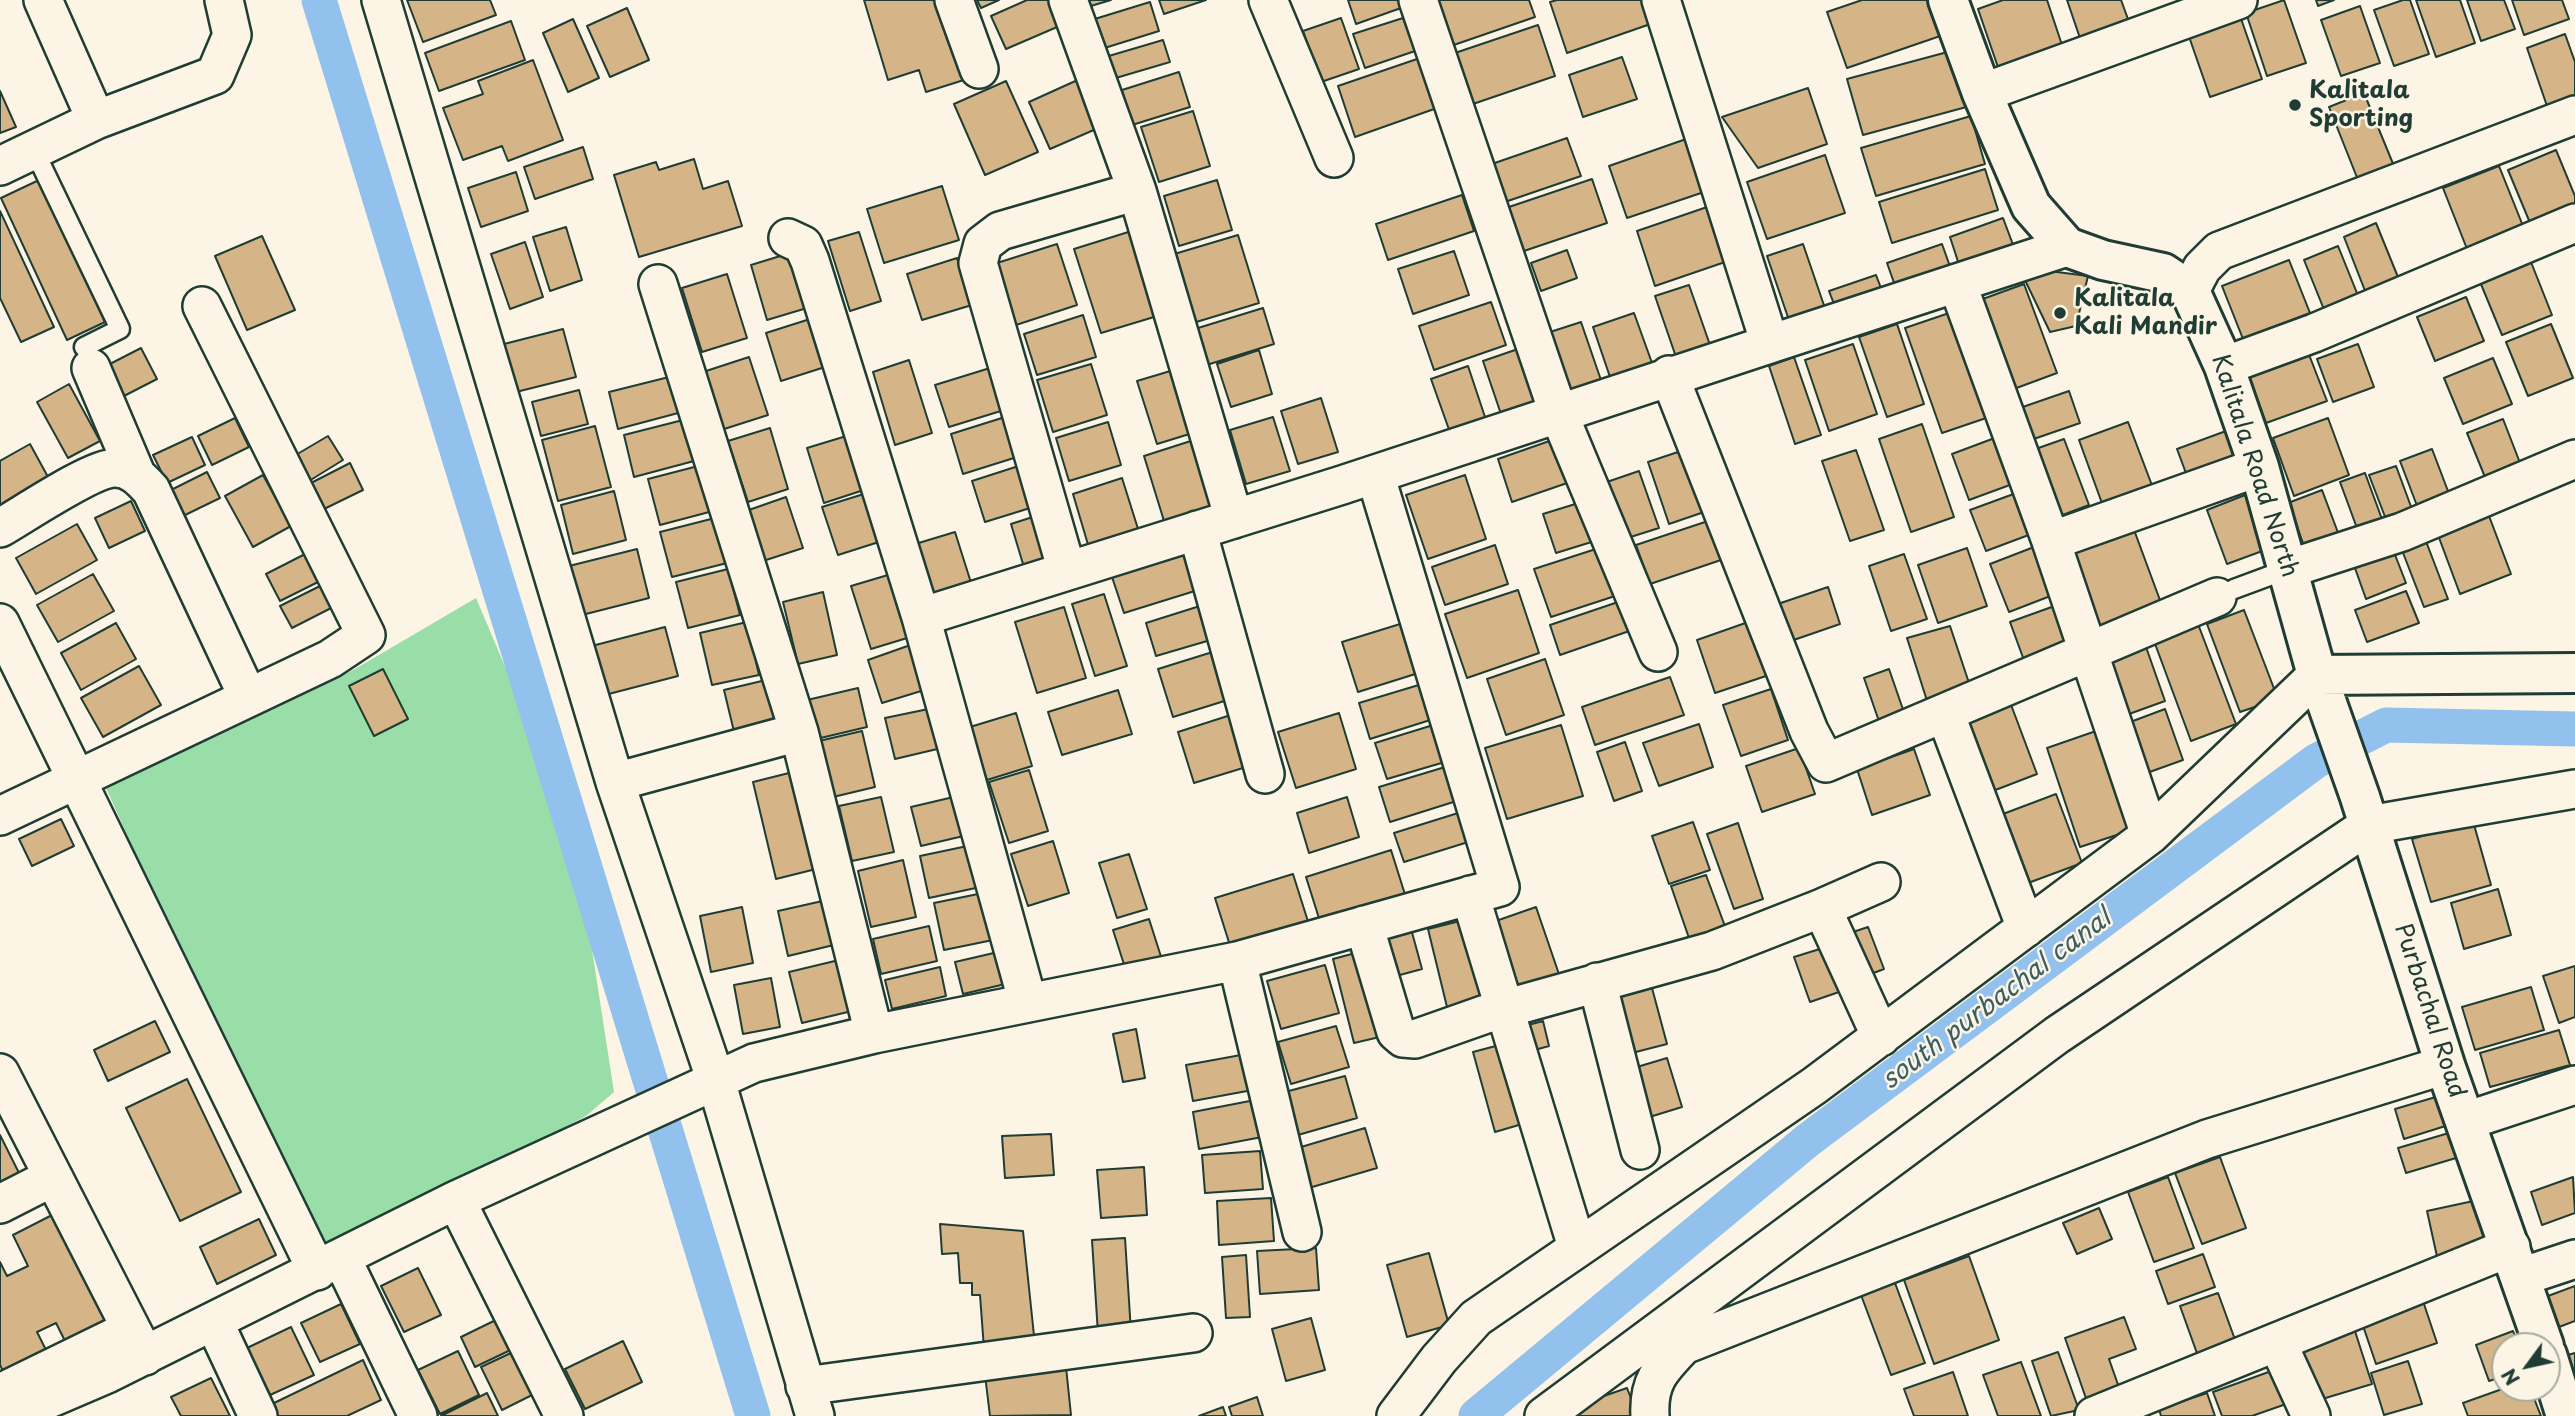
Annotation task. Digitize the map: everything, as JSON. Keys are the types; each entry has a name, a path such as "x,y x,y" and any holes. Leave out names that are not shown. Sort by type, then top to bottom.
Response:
{"street":[{"path":"43,0 96,120"},
{"path":"0,166 96,120 215,75 232,35 224,0"},
{"path":"381,0 615,782 716,1082 810,1401 1193,1333"},
{"path":"954,0 979,69"},
{"path":"1068,0 1137,191 1234,519"},
{"path":"1268,0 1334,158"},
{"path":"1418,0 1558,412 1658,652"},
{"path":"1661,0 1770,344"},
{"path":"1948,0 1982,93 2031,206 2067,247 2103,260 2163,273 2190,290 2202,268 2219,251 2575,116"},
{"path":"1982,93 2238,0"},
{"path":"1067,571 978,263 983,244 1000,232 1137,191"},
{"path":"2224,366 2314,333 2575,223"},
{"path":"788,237 803,245 810,261 921,617 1028,1003"},
{"path":"921,617 1375,474 1669,375 2067,247"},
{"path":"1957,283 2051,541 2150,835"},
{"path":"658,284 799,732 874,1034"},
{"name":"Kalitala Road North","path":"2190,290 2224,366 2259,467 2317,675"},
{"path":"0,816 330,659 366,635 202,306"},
{"path":"88,357 136,474 150,489 248,697"},
{"path":"1669,375 1809,731 1826,763 2225,593"},
{"path":"2288,569 2402,531 2575,459"},
{"path":"2051,541 2259,467"},
{"path":"0,528 92,475 114,468 136,474"},
{"path":"0,1409 6,1416 45,1386 138,1343 214,1322 456,1200 754,1063 874,1034 1237,961 1500,887 1375,474"},
{"path":"1196,530 1265,774"},
{"path":"0,623 74,780 329,1265 418,1416"},
{"path":"1396,1416 1439,1359 1476,1318 1814,1086 2150,835 2317,675 2575,673"},
{"name":"Purbachal Road","path":"2317,675 2364,811 2445,1065 2539,1332"},
{"path":"1945,713 2026,928"},
{"path":"615,782 799,732"},
{"path":"1544,1416 2364,811 2575,789"},
{"path":"1364,925 1393,1024 1403,1038 1415,1040 1503,1009 1712,951 1881,882"},
{"path":"1470,895 1577,1247"},
{"path":"1822,908 1881,1037"},
{"path":"1237,961 1302,1232"},
{"path":"1597,982 1640,1150"},
{"path":"1650,1416 1649,1394 1661,1369 1684,1345 2207,1139 2445,1065"},
{"path":"0,1073 138,1343"},
{"path":"2466,1121 2575,1085"},
{"path":"0,1204 53,1177"},
{"path":"456,1200 564,1416"},
{"path":"2094,1416 2278,1344 2516,1262 2575,1259"},
{"path":"214,1322 258,1416"},
{"path":"2278,1344 2311,1416"},
{"path":"0,1393 45,1386"}],"lane":[{"path":"34,150 120,328 88,357"},
{"path":"2225,593 2288,569"}],"green space":[{"path":"476,598 573,827 614,1092 586,1116 327,1254 189,974 106,788 355,669"}],"building":[{"path":"407,0 490,0 496,15 423,42"},
{"path":"864,0 942,0 967,79 926,92 919,70 888,80"},
{"path":"977,0 999,0 981,8"},
{"path":"1027,0 1062,0 1071,21 1006,49 991,16"},
{"path":"1082,0 1111,0 1084,8"},
{"path":"1159,0 1206,0 1164,14"},
{"path":"1348,0 1399,0 1401,8 1356,24"},
{"path":"1429,0 1529,0 1535,17 1445,48"},
{"path":"1655,0 1662,20 1567,53 1550,2"},
{"path":"1862,0 1934,0 1946,34 1847,68 1827,12"},
{"path":"2003,0 2047,0 2065,54 2001,76 1978,9"},
{"path":"2067,0 2121,0 2132,30 2083,47"},
{"path":"2284,0 2306,63 2267,76 2246,13"},
{"path":"2316,0 2334,0 2318,6"},
{"path":"2410,0 2429,54 2394,66 2374,10"},
{"path":"2416,0 2460,0 2475,43 2436,57"},
{"path":"2467,0 2504,0 2515,29 2481,41"},
{"path":"2512,0 2562,0 2569,19 2524,35"},
{"path":"1150,2 1159,31 1095,51 1085,22"},
{"path":"2360,6 2380,63 2341,76 2321,20"},
{"path":"627,8 649,60 610,77 587,26"},
{"path":"2238,10 2262,79 2210,97 2186,28"},
{"path":"1341,18 1359,69 1321,82 1303,31"},
{"path":"1403,18 1415,51 1365,68 1353,34"},
{"path":"573,19 599,78 568,92 543,33"},
{"path":"511,21 525,60 439,91 425,53"},
{"path":"1538,25 1555,76 1467,106 1449,55"},
{"path":"2565,34 2575,62 2575,96 2547,106 2527,48"},
{"path":"1163,40 1170,62 1109,80 1102,58"},
{"path":"1955,50 1970,106 1863,135 1847,79"},
{"path":"1622,57 1637,99 1583,117 1569,75"},
{"path":"1420,58 1437,108 1355,137 1338,86"},
{"path":"533,60 563,140 508,161 502,146 463,160 443,108 483,94 478,81"},
{"path":"1179,72 1190,107 1132,125 1122,90"},
{"path":"1082,78 1103,126 1050,149 1029,102"},
{"path":"1006,81 1038,152 985,175 954,104"},
{"path":"1808,88 1827,144 1758,168 1722,117"},
{"path":"0,91 16,127 0,133"},
{"path":"2364,93 2396,171 2360,185 2329,107"},
{"path":"1193,111 1210,166 1159,182 1141,127"},
{"path":"1971,116 1985,164 1876,196 1861,148"},
{"path":"1567,138 1581,176 1502,203 1489,165"},
{"path":"1689,138 1707,191 1627,218 1609,166"},
{"path":"583,147 593,179 535,199 524,167"},
{"path":"2556,150 2575,196 2575,213 2533,230 2508,170"},
{"path":"1825,155 1845,213 1767,239 1747,182"},
{"path":"694,159 703,189 728,181 742,226 639,257 614,175 656,162 659,170"},
{"path":"2499,166 2525,231 2469,254 2443,188"},
{"path":"1985,169 1998,210 1892,243 1879,202"},
{"path":"516,172 528,211 481,227 468,188"},
{"path":"1592,179 1607,223 1518,253 1503,209"},
{"path":"39,180 105,322 67,340 1,198"},
{"path":"1217,180 1232,230 1179,246 1164,196"},
{"path":"942,186 959,240 884,263 867,209"},
{"path":"1462,195 1474,231 1388,260 1376,224"},
{"path":"1710,206 1728,261 1655,286 1637,231"},
{"path":"0,211 54,327 21,342 0,298"},
{"path":"2003,218 2018,258 1963,277 1950,237"},
{"path":"2376,223 2402,287 2369,301 2344,237"},
{"path":"566,227 582,280 550,291 533,237"},
{"path":"1138,229 1164,314 1101,333 1074,249"},
{"path":"859,232 881,301 850,311 828,241"},
{"path":"1238,235 1259,303 1193,323 1171,255"},
{"path":"262,236 295,310 247,330 215,256"},
{"path":"525,242 543,297 510,309 491,254"},
{"path":"1057,244 1077,305 1016,325 997,263"},
{"path":"1803,244 1828,317 1792,329 1767,256"},
{"path":"1942,244 1953,275 1898,294 1887,263"},
{"path":"2338,246 2359,298 2325,312 2304,260"},
{"path":"1567,250 1577,278 1541,291 1531,263"},
{"path":"1454,251 1469,295 1413,314 1398,269"},
{"path":"790,253 807,308 767,320 751,265"},
{"path":"2529,257 2552,315 2502,335 2478,277"},
{"path":"957,258 972,305 922,320 907,274"},
{"path":"2289,260 2310,313 2243,339 2222,286"},
{"name":"Kalitala Kali Mandir","path":"2026,268 2088,276 2076,326 2050,332 2022,274"},
{"path":"727,274 747,338 702,352 682,288"},
{"path":"1876,275 1884,296 1837,312 1829,291"},
{"path":"2024,284 2057,373 2003,393 1969,304"},
{"path":"1689,285 1710,345 1676,357 1655,296"},
{"path":"2466,297 2484,341 2435,361 2417,317"},
{"path":"1491,302 1506,345 1434,370 1419,326"},
{"path":"1263,308 1274,344 1197,368 1185,332"},
{"path":"1961,309 1998,414 1942,433 1905,328"},
{"path":"1634,313 1652,363 1610,377 1593,327"},
{"path":"1083,315 1096,357 1037,375 1024,334"},
{"path":"810,319 825,367 781,381 766,333"},
{"path":"1581,322 1603,386 1566,399 1544,334"},
{"path":"1897,324 1924,404 1887,417 1859,337"},
{"path":"2551,324 2573,378 2528,396 2506,342"},
{"path":"563,329 576,377 516,392 504,344"},
{"path":"1853,344 1877,414 1829,431 1805,360"},
{"path":"2358,344 2374,387 2333,402 2317,359"},
{"path":"141,348 157,379 124,396 108,365"},
{"path":"1518,349 1539,410 1504,423 1483,361"},
{"path":"1259,350 1272,394 1231,407 1217,364"},
{"path":"2308,352 2327,401 2266,423 2248,375"},
{"path":"749,357 768,415 721,430 703,372"},
{"path":"1794,357 1821,435 1795,444 1769,366"},
{"path":"2493,358 2512,404 2463,424 2444,378"},
{"path":"909,360 932,433 895,445 873,372"},
{"path":"1091,364 1107,415 1053,432 1037,380"},
{"path":"1468,366 1488,426 1452,438 1431,379"},
{"path":"990,368 1004,410 949,427 935,385"},
{"path":"1177,369 1196,432 1157,444 1137,381"},
{"path":"673,376 682,412 618,429 609,392"},
{"path":"69,384 100,441 68,458 37,402"},
{"path":"579,390 588,424 541,436 532,402"},
{"path":"2069,391 2080,423 2025,442 2014,410"},
{"path":"1321,398 1338,452 1298,464 1281,411"},
{"path":"1005,417 1017,457 963,474 951,434"},
{"path":"1273,417 1290,471 1246,484 1230,430"},
{"path":"235,418 249,447 212,465 198,436"},
{"path":"2328,418 2349,475 2294,496 2273,438"},
{"path":"2503,419 2522,468 2487,482 2467,433"},
{"path":"683,420 694,461 634,477 624,435"},
{"path":"1108,422 1121,465 1069,481 1056,438"},
{"path":"2128,422 2153,488 2103,506 2079,440"},
{"path":"1922,424 1954,517 1911,532 1879,439"},
{"path":"595,426 611,487 558,501 542,440"},
{"path":"770,428 788,489 748,502 728,441"},
{"path":"2226,431 2239,466 2190,484 2177,449"},
{"path":"853,434 870,488 824,503 807,448"},
{"path":"328,436 343,460 309,481 294,456"},
{"path":"2000,436 2018,482 1969,500 1952,454"},
{"path":"192,437 205,465 167,483 153,455"},
{"path":"1558,438 1573,481 1512,502 1498,459"},
{"path":"1197,439 1217,504 1164,521 1144,456"},
{"path":"2064,439 2089,505 2052,519 2027,452"},
{"path":"30,444 54,488 0,517 0,461"},
{"path":"1687,449 1707,511 1669,524 1648,462"},
{"path":"2432,449 2451,499 2419,511 2400,461"},
{"path":"1856,450 1884,530 1850,541 1822,461"},
{"path":"1031,462 1043,504 985,522 972,481"},
{"path":"350,463 363,490 324,509 311,483"},
{"path":"702,465 713,511 660,525 648,479"},
{"path":"2396,466 2413,512 2387,522 2369,475"},
{"path":"1639,471 1659,528 1621,540 1601,484"},
{"path":"207,472 220,498 183,516 171,490"},
{"path":"2365,473 2386,530 2361,539 2340,482"},
{"path":"263,475 291,526 253,547 225,496"},
{"path":"1465,475 1486,539 1428,559 1406,495"},
{"path":"1122,478 1139,532 1089,548 1073,494"},
{"path":"2322,490 2340,538 2306,551 2288,503"},
{"path":"614,491 626,540 573,554 561,505"},
{"path":"2019,492 2034,533 1986,551 1970,510"},
{"path":"867,493 882,541 838,555 822,507"},
{"path":"2245,495 2265,550 2227,564 2207,510"},
{"path":"786,497 803,548 763,561 746,511"},
{"path":"131,501 145,531 109,548 95,518"},
{"path":"1585,501 1598,540 1556,553 1543,514"},
{"path":"2486,508 2511,574 2460,594 2435,527"},
{"path":"1042,514 1058,564 1026,574 1011,524"},
{"path":"715,518 727,563 672,577 660,532"},
{"path":"2130,519 2164,611 2099,636 2064,544"},
{"path":"1708,521 1721,560 1650,584 1636,545"},
{"path":"77,524 97,560 36,594 16,558"},
{"path":"955,532 973,589 930,602 912,545"},
{"path":"2424,536 2448,599 2424,607 2400,545"},
{"path":"2390,542 2406,583 2366,599 2351,557"},
{"path":"1495,545 1508,584 1445,605 1432,567"},
{"path":"2034,547 2053,595 2009,612 1990,564"},
{"path":"1599,548 1615,596 1551,617 1534,569"},
{"path":"1967,548 1987,606 1938,623 1918,565"},
{"path":"637,549 649,598 570,618 557,569"},
{"path":"1186,551 1198,590 1124,613 1111,574"},
{"path":"309,552 324,579 280,601 266,574"},
{"path":"1904,554 1927,619 1891,631 1869,566"},
{"path":"728,569 740,615 688,628 676,582"},
{"path":"898,572 917,635 871,649 851,586"},
{"path":"93,574 114,611 58,642 37,605"},
{"path":"326,583 337,605 292,628 280,606"},
{"path":"1828,587 1840,624 1785,643 1772,606"},
{"path":"1518,590 1539,653 1467,678 1445,614"},
{"path":"2406,591 2419,623 2367,642 2355,610"},
{"path":"823,592 837,655 798,664 783,602"},
{"path":"1104,594 1127,666 1095,676 1072,604"},
{"path":"1627,599 1638,628 1560,655 1550,625"},
{"path":"2060,604 2079,655 2029,674 2010,622"},
{"path":"1203,605 1214,639 1156,656 1146,623"},
{"path":"1064,607 1086,678 1037,693 1015,622"},
{"path":"2244,610 2278,699 2240,712 2207,624"},
{"path":"1413,620 1428,670 1358,692 1342,642"},
{"path":"1754,620 1772,674 1715,693 1697,640"},
{"path":"747,622 759,675 712,685 700,633"},
{"path":"116,623 136,659 81,690 61,653"},
{"path":"2198,624 2236,724 2191,741 2154,641"},
{"path":"1950,626 1972,692 1929,707 1907,638"},
{"path":"665,627 678,676 597,697 584,648"},
{"path":"916,643 931,688 882,703 868,660"},
{"path":"2146,647 2165,701 2118,718 2098,664"},
{"path":"1219,650 1234,698 1173,717 1158,669"},
{"path":"1545,659 1564,715 1506,735 1487,679"},
{"path":"139,666 161,705 103,737 81,698"},
{"path":"383,669 408,719 374,736 349,686"},
{"path":"1889,669 1907,721 1882,730 1864,678"},
{"path":"1670,677 1684,715 1595,745 1582,707"},
{"path":"766,680 778,731 736,740 724,690"},
{"path":"1432,681 1443,716 1370,739 1359,703"},
{"path":"858,688 867,727 812,740 803,701"},
{"path":"1771,689 1788,740 1741,756 1723,705"},
{"path":"1118,690 1132,734 1062,755 1048,712"},
{"path":"2010,702 2037,774 1985,794 1957,722"},
{"path":"938,707 950,746 895,759 885,718"},
{"path":"2165,709 2183,760 2144,774 2125,724"},
{"path":"1240,712 1256,764 1194,783 1178,732"},
{"path":"1016,713 1032,766 987,780 970,727"},
{"path":"1339,713 1356,769 1296,788 1278,732"},
{"path":"1443,722 1455,759 1387,779 1375,743"},
{"path":"1699,724 1713,767 1659,786 1643,743"},
{"path":"1561,725 1583,796 1507,819 1485,748"},
{"path":"862,731 875,787 833,797 819,741"},
{"path":"2096,731 2129,831 2080,847 2047,748"},
{"path":"1625,742 1642,791 1614,801 1597,752"},
{"path":"1799,748 1815,794 1762,812 1746,766"},
{"path":"1914,749 1930,795 1872,815 1857,769"},
{"path":"1455,764 1466,798 1390,822 1379,787"},
{"path":"1029,770 1048,831 1009,843 989,782"},
{"path":"793,772 816,869 776,879 753,782"},
{"path":"2056,794 2082,863 2020,886 1995,817"},
{"path":"962,795 972,834 921,846 911,807"},
{"path":"881,797 894,852 852,861 839,806"},
{"path":"1347,797 1359,837 1309,853 1297,813"},
{"path":"1471,809 1481,838 1404,862 1394,833"},
{"path":"61,819 74,846 32,866 19,839"},
{"path":"2473,821 2491,885 2431,902 2412,839"},
{"path":"1693,822 1710,870 1669,884 1652,836"},
{"path":"1738,823 1763,899 1734,909 1707,834"},
{"path":"1053,841 1069,893 1028,906 1011,854"},
{"path":"977,844 985,886 929,898 920,856"},
{"path":"1391,850 1408,904 1323,931 1306,877"},
{"path":"1129,854 1147,909 1117,918 1099,863"},
{"path":"903,860 916,917 871,927 858,871"},
{"path":"1293,874 1311,931 1233,955 1215,898"},
{"path":"1706,875 1726,929 1690,941 1671,886"},
{"path":"2498,889 2511,935 2464,949 2451,903"},
{"path":"983,893 993,940 944,950 934,903"},
{"path":"827,900 838,944 788,956 778,911"},
{"path":"742,907 753,963 711,972 700,916"},
{"path":"1536,907 1561,980 1518,995 1493,922"},
{"path":"1149,919 1164,966 1128,977 1113,930"},
{"path":"1464,920 1482,999 1447,1007 1428,929"},
{"path":"1410,925 1422,969 1385,979 1373,935"},
{"path":"929,926 937,961 881,974 873,939"},
{"path":"1868,927 1884,969 1863,977 1847,934"},
{"path":"1823,948 1839,992 1810,1002 1794,957"},
{"path":"1011,949 1018,981 963,994 955,962"},
{"path":"1363,951 1384,1036 1354,1043 1333,959"},
{"path":"839,960 852,1011 802,1023 789,972"},
{"path":"1325,965 1339,1013 1281,1029 1267,981"},
{"path":"2575,966 2575,1017 2559,1023 2543,976"},
{"path":"940,967 946,996 892,1009 885,980"},
{"path":"771,978 780,1027 743,1034 734,985"},
{"path":"2531,987 2544,1030 2475,1050 2462,1007"},
{"path":"1652,988 1667,1044 1628,1054 1614,998"},
{"path":"155,1021 170,1052 108,1081 94,1050"},
{"path":"1543,1021 1549,1046 1524,1053 1517,1028"},
{"path":"1336,1026 1349,1067 1291,1084 1278,1042"},
{"path":"1136,1029 1145,1078 1123,1082 1113,1034"},
{"path":"2559,1030 2570,1065 2490,1087 2480,1053"},
{"path":"1507,1043 1529,1122 1495,1132 1473,1052"},
{"path":"1252,1053 1258,1089 1193,1101 1186,1065"},
{"path":"1667,1058 1682,1107 1643,1119 1627,1070"},
{"path":"1345,1076 1357,1118 1298,1135 1285,1092"},
{"path":"187,1079 241,1192 180,1221 126,1108"},
{"path":"2446,1094 2455,1123 2404,1139 2395,1109"},
{"path":"1255,1100 1262,1137 1199,1149 1193,1112"},
{"path":"1365,1128 1377,1168 1302,1190 1291,1150"},
{"path":"2459,1130 2466,1155 2406,1173 2398,1148"},
{"path":"1051,1134 1054,1175 1005,1178 1002,1136"},
{"path":"0,1135 19,1173 0,1182"},
{"path":"1260,1151 1263,1189 1205,1193 1202,1155"},
{"path":"2220,1157 2246,1228 2202,1244 2175,1173"},
{"path":"1144,1167 1147,1215 1101,1218 1097,1170"},
{"path":"2168,1177 2194,1248 2154,1262 2128,1192"},
{"path":"2573,1177 2575,1213 2542,1225 2531,1192"},
{"path":"1271,1198 1274,1241 1219,1245 1217,1201"},
{"path":"2478,1200 2489,1249 2438,1261 2427,1211"},
{"path":"2099,1208 2112,1239 2077,1254 2063,1223"},
{"path":"58,1212 115,1329 70,1351 56,1323 37,1332 51,1360 8,1381 0,1365 0,1262 7,1276 28,1266 13,1235"},
{"path":"259,1219 276,1255 217,1284 200,1247"},
{"path":"940,1224 1023,1231 1035,1345 984,1349 980,1295 972,1295 972,1283 960,1283 958,1253 942,1254"},
{"path":"1125,1238 1131,1332 1098,1334 1092,1240"},
{"path":"1316,1248 1319,1290 1260,1294 1257,1251"},
{"path":"1429,1253 1449,1325 1407,1337 1387,1265"},
{"path":"2203,1254 2215,1287 2168,1304 2156,1271"},
{"path":"1246,1255 1250,1317 1226,1318 1222,1257"},
{"path":"1969,1256 1999,1340 1934,1364 1904,1280"},
{"path":"418,1268 441,1315 404,1332 381,1286"},
{"path":"1895,1283 1925,1363 1891,1375 1861,1295"},
{"path":"2575,1286 2575,1321 2559,1327 2548,1296"},
{"path":"2218,1293 2241,1356 2203,1370 2180,1306"},
{"path":"2422,1298 2437,1343 2376,1364 2360,1317"},
{"path":"341,1304 360,1344 320,1362 301,1323"},
{"path":"506,1315 521,1345 475,1367 461,1337"},
{"path":"2124,1317 2136,1349 2109,1359 2122,1396 2089,1407 2065,1338"},
{"path":"1311,1318 1325,1370 1286,1381 1272,1329"},
{"path":"2353,1325 2372,1384 2309,1403 2290,1344"},
{"path":"291,1327 314,1375 270,1395 247,1348"},
{"path":"2491,1339 2491,1380 2489,1381 2476,1345"},
{"path":"623,1341 642,1382 585,1409 565,1369"},
{"path":"528,1345 548,1387 502,1410 481,1367"},
{"path":"458,1351 479,1395 440,1414 418,1370"},
{"path":"2058,1352 2079,1410 2051,1416 2032,1361"},
{"path":"2575,1353 2575,1386 2561,1364 2561,1357"},
{"path":"363,1360 381,1400 347,1416 278,1416 272,1404"},
{"path":"2408,1361 2422,1404 2384,1415 2371,1373"},
{"path":"2021,1362 2041,1416 1998,1416 1983,1375"},
{"path":"1066,1367 1071,1415 990,1416 985,1375"},
{"path":"2277,1369 2289,1403 2252,1416 2222,1416 2213,1392"},
{"path":"1953,1372 1968,1416 1914,1416 1904,1389"},
{"path":"211,1378 230,1416 181,1416 171,1397"},
{"path":"1627,1388 1638,1416 1579,1416 1575,1406"},
{"path":"487,1393 498,1416 441,1416"},
{"path":"2207,1393 2215,1416 2161,1416 2159,1409"},
{"path":"2491,1393 2491,1402 2536,1402 2541,1416 2468,1416 2463,1403"},
{"path":"1257,1397 1263,1416 1232,1416 1229,1407"},
{"path":"1223,1407 1226,1416 1199,1416"}],"waterway":[{"path":"319,0 753,1416"},
{"name":"south purbachal canal","path":"1476,1416 1808,1140 2316,761 2386,725 2575,729"}],"place":[{"name":"Kalitala Sporting","path":"2295,105"},
{"name":"Kalitala Kali Mandir","path":"2060,313"}]}
